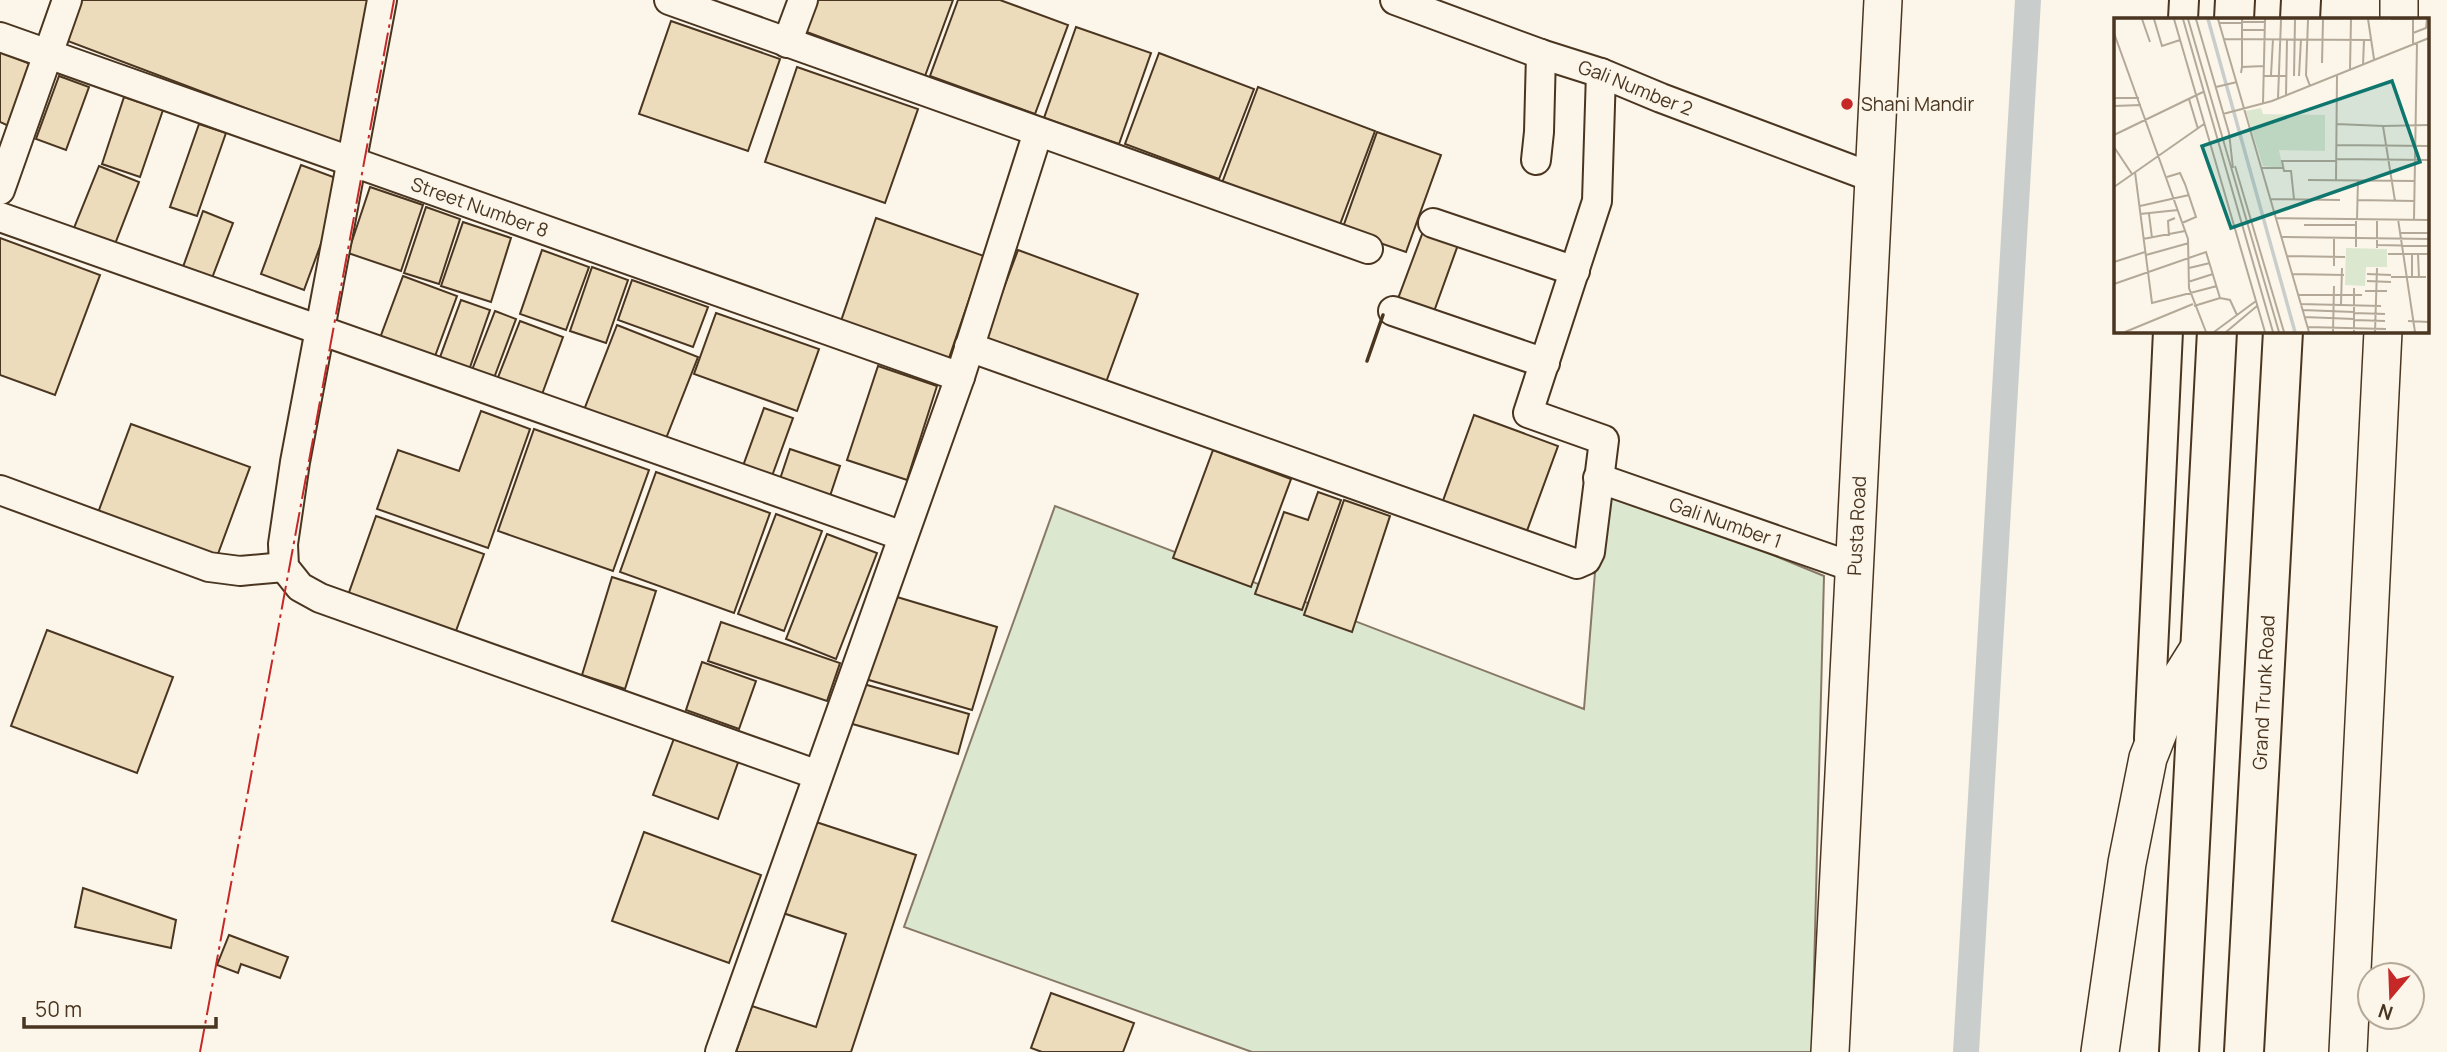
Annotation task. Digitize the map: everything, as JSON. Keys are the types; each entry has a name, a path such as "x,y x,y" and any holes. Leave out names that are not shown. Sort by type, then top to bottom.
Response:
{"highway":[{"path":"2234,18 2235,0"},
{"path":"2300,18 2301,0"},
{"path":"2179,1052 2217,332"},
{"name":"Grand Trunk Road","path":"2244,1052 2283,332"}],"main road":[{"name":"Pusta Road","path":"1830,1052 1883,0"},
{"path":"2399,0 2399,18"},
{"path":"2347,1052 2383,332"},
{"path":"2100,1052 2127,863 2148,758 2178,682 2200,647"}],"street":[{"path":"0,190 67,0"},
{"path":"382,0 293,476 283,544 284,568 300,587 320,598 818,775"},
{"path":"669,0 1368,249"},
{"path":"787,43 803,0"},
{"name":"Gali Number 2","path":"1395,0 1541,54 1601,73 1874,178"},
{"path":"2183,0 2183,18"},
{"name":"Street Number 8","path":"0,37 960,377"},
{"path":"1536,160 1541,54"},
{"path":"969,347 1577,564 1586,560 1590,552 1604,440 1528,413 1597,201 1601,73"},
{"path":"720,1052 960,377 1038,132"},
{"path":"0,217 903,536"},
{"path":"1433,223 1576,271"},
{"path":"1393,310 1545,363"},
{"path":"2148,758 2168,332"},
{"name":"Gali Number 1","path":"1598,478 1853,567"},
{"path":"0,490 209,567 240,571 284,568"}],"green space":[{"path":"1602,485 1824,576 1812,1052 1252,1052 904,927 1055,506 1584,709"}],"building":[{"path":"80,0 373,0 351,148 65,40"},
{"path":"815,0 953,0 925,76 804,31"},
{"path":"958,0 1000,0 1068,25 1035,114 930,76"},
{"path":"671,21 780,59 748,151 639,114"},
{"path":"1076,27 1151,53 1119,144 1044,118"},
{"path":"0,52 38,67 13,128 0,122"},
{"path":"1159,53 1254,89 1219,179 1125,144"},
{"path":"797,67 918,109 885,203 765,162"},
{"path":"59,76 89,87 66,150 36,139"},
{"path":"1258,87 1375,131 1339,227 1222,183"},
{"path":"124,97 163,110 140,177 102,164"},
{"path":"199,124 226,133 197,216 170,207"},
{"path":"1377,132 1441,155 1406,252 1342,230"},
{"path":"301,165 344,181 304,290 261,274"},
{"path":"99,166 139,182 115,244 74,228"},
{"path":"370,187 423,205 401,271 348,253"},
{"path":"426,207 460,219 439,284 404,273"},
{"path":"203,211 233,223 212,278 183,267"},
{"path":"876,218 984,256 949,358 841,321"},
{"path":"463,222 511,238 491,302 441,286"},
{"path":"1424,229 1459,242 1432,317 1396,304"},
{"path":"0,238 100,275 55,395 0,375"},
{"path":"542,250 589,267 566,330 520,314"},
{"path":"1018,250 1138,294 1105,385 984,341"},
{"path":"592,267 628,280 606,343 570,331"},
{"path":"403,276 457,296 434,359 380,338"},
{"path":"632,280 708,307 693,347 618,320"},
{"path":"461,300 490,310 469,370 439,360"},
{"path":"495,311 516,319 494,378 472,370"},
{"path":"716,313 819,349 797,411 694,374"},
{"path":"520,321 563,337 541,397 497,380"},
{"path":"617,325 698,357 665,441 584,410"},
{"path":"878,366 937,386 907,480 847,460"},
{"path":"764,408 793,418 772,476 743,466"},
{"path":"481,411 530,429 488,548 377,509 398,450 459,471"},
{"path":"1474,415 1558,446 1524,539 1440,509"},
{"path":"131,424 250,467 215,562 96,518"},
{"path":"534,429 649,470 613,571 498,531"},
{"path":"790,449 840,466 829,499 779,482"},
{"path":"1213,450 1291,479 1251,587 1173,558"},
{"path":"656,472 770,513 734,613 620,572"},
{"path":"1318,492 1341,500 1302,610 1255,594 1284,512 1308,520"},
{"path":"1344,500 1390,516 1352,632 1304,615"},
{"path":"776,514 822,531 784,631 738,614"},
{"path":"376,516 484,554 453,639 346,601"},
{"path":"827,534 877,553 836,659 786,639"},
{"path":"612,577 656,591 625,689 582,675"},
{"path":"887,594 997,627 972,710 862,678"},
{"path":"721,622 840,663 827,701 708,661"},
{"path":"47,630 173,677 137,773 11,726"},
{"path":"702,662 756,681 739,729 686,710"},
{"path":"860,683 969,714 958,754 849,723"},
{"path":"676,733 740,757 718,819 653,795"},
{"path":"813,821 916,855 851,1052 736,1052 752,1006 816,1027 846,934 783,913"},
{"path":"644,832 761,875 729,963 612,921"},
{"path":"83,888 176,920 171,948 75,927"},
{"path":"229,935 288,957 280,978 241,964 238,973 217,965"},
{"path":"1051,993 1134,1023 1123,1052 1042,1052 1031,1048"}],"waterway":[{"path":"1966,1052 2028,0"}],"wall":[{"path":"1367,361 1383,315"}],"power":[{"path":"200,1052 394,0"}],"place":[{"name":"Shani Mandir","path":"1847,104"}]}
